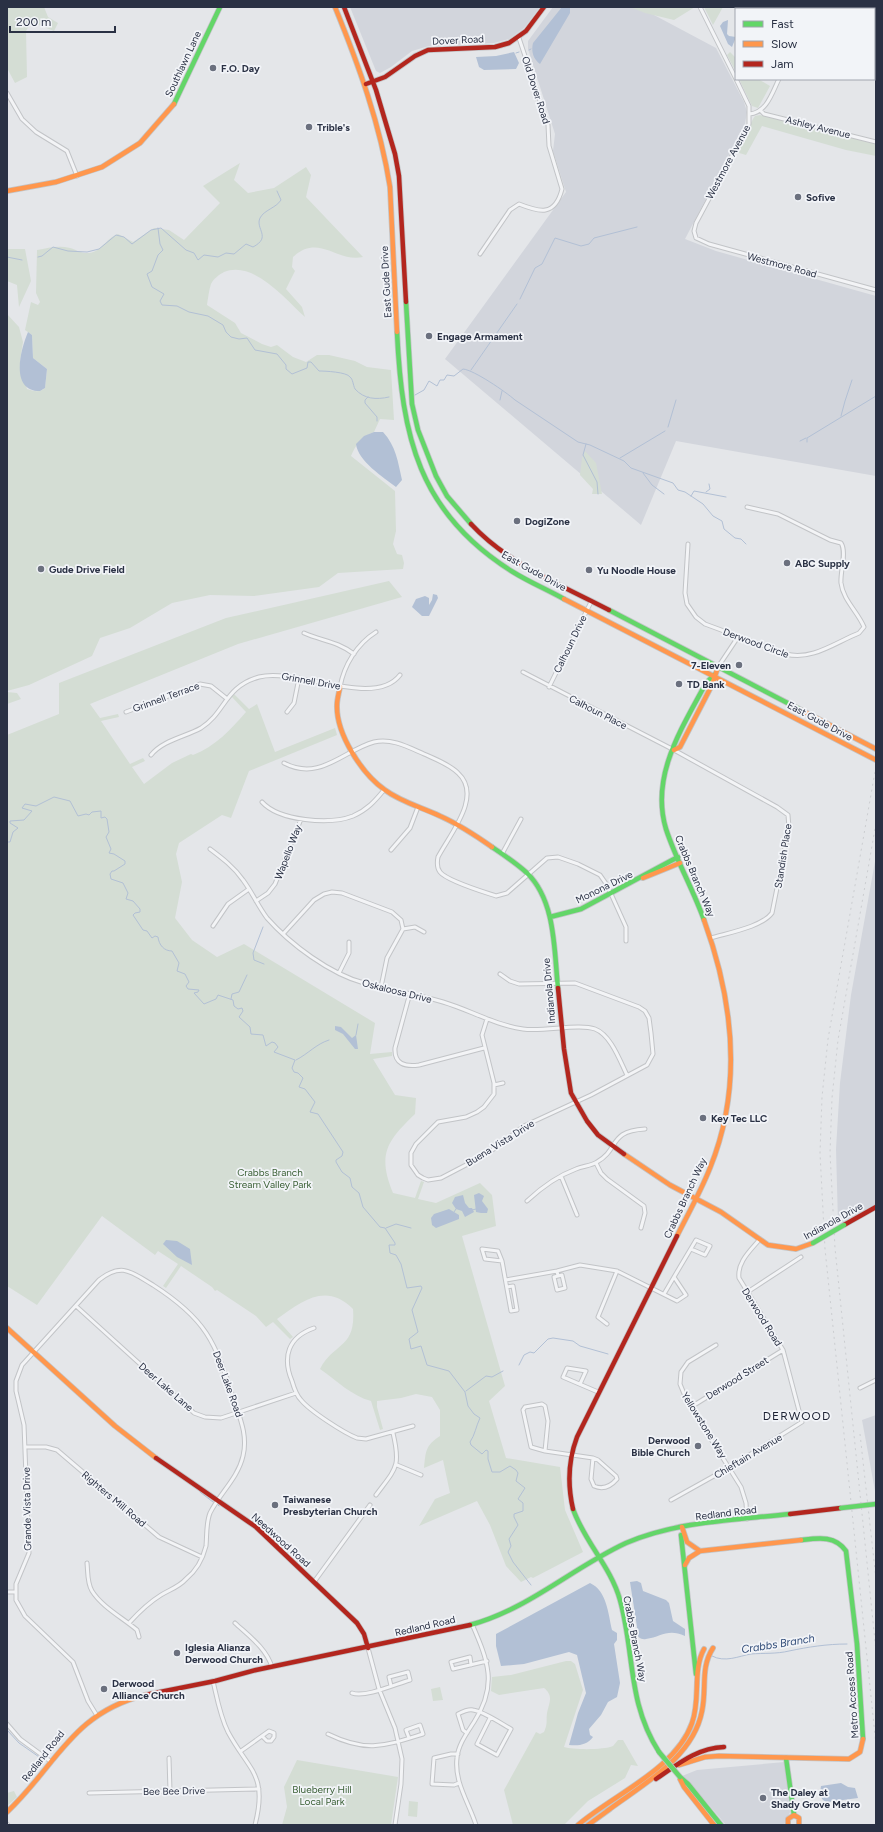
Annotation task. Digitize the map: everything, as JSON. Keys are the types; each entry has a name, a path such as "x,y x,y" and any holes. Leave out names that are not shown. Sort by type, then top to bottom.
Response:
{"main road":[{"name":"Southlawn Lane","path":"7,191 77,176 102,167 125,154 147,137 175,103 183,89 205,36 220,7"},
{"name":"East Gude Drive","path":"335,7 366,84 380,130 390,188 398,361 402,407 411,444 428,484 444,510 465,534 488,554 513,572 876,760"},
{"name":"East Gude Drive","path":"344,7 374,81 391,135 399,176 412,404 418,433 436,480 461,515 494,547 518,563 874,748"},
{"name":"Dover Road","path":"366,84 385,77 423,52 434,50 495,47 509,43 519,38 544,7"},
{"path":"428,484 436,480"},
{"path":"714,675 718,667"},
{"name":"Crabbs Branch Way","path":"714,675 706,683 689,712 674,744 674,750 667,765 663,781 661,804 667,833 697,899 710,938 728,1014 731,1047 731,1083 721,1137 710,1169 577,1436 571,1455 568,1479 570,1496 579,1523 609,1576 620,1601 642,1722 653,1744 721,1825"},
{"name":"Crabbs Branch Way","path":"674,750 680,747 712,685 714,675"},
{"name":"Indianola Drive","path":"340,687 337,706 339,720 352,753 362,768 384,790 397,798 457,824 502,854 528,874 538,889 550,917 561,1029 571,1093 587,1121 598,1135 670,1185 730,1218 773,1247 796,1249 813,1243 876,1207"},
{"name":"Monona Drive","path":"643,878 646,874 678,857"},
{"name":"Monona Drive","path":"550,917 580,909 643,878 649,877 680,863"},
{"name":"Needwood Road","path":"7,1328 115,1426 162,1462 256,1527 357,1624 364,1634 368,1648"},
{"name":"Redland Road","path":"7,1812 23,1798 72,1734 96,1714 137,1696 368,1648 472,1624 499,1615 523,1603 636,1539 681,1527 876,1504"},
{"path":"681,1527 686,1543 694,1549 700,1551"},
{"path":"578,1825 596,1809 660,1764 676,1750 690,1728 695,1713 698,1690 681,1527"},
{"name":"Metro Access Road","path":"588,1825 675,1767 691,1761 712,1756 850,1759 856,1756 863,1747 857,1644 846,1551 842,1544 837,1541 822,1538 700,1551"},
{"path":"685,1569 689,1558 700,1551"},
{"path":"607,1811 672,1763 685,1749 700,1720 704,1702 704,1664 713,1648"},
{"path":"696,1674 699,1660 704,1649"},
{"path":"675,1767 690,1756 703,1750 724,1747"},
{"path":"786,1758 794,1815"},
{"path":"788,1768 794,1758"},
{"name":"Crabbs Branch Way","path":"680,1777 684,1787 714,1825"},
{"path":"788,1825 788,1817 794,1815 800,1818 799,1825"}],"street":[{"path":"700,7 735,77"},
{"name":"Old Dover Road","path":"480,254 510,210 519,204 538,212 546,211 560,196 562,189 549,146 548,125 519,38"},
{"path":"736,80 748,103 750,114"},
{"path":"761,111 778,80"},
{"path":"7,93 22,119 36,132 67,151 77,176"},
{"name":"Westmore Avenue","path":"694,231 696,223 749,124 750,114 761,111"},
{"name":"Ashley Avenue","path":"761,111 764,114 876,142"},
{"name":"Westmore Road","path":"694,231 696,238 709,244 876,290"},
{"name":"Derwood Circle","path":"688,544 685,593 691,612 705,624 786,654 805,657 860,633 864,627 842,590 840,575 843,550 840,543 830,540 778,514 747,507"},
{"name":"Calhoun Drive","path":"549,687 591,602"},
{"name":"Indianola Drive","path":"340,687 342,675 354,654 368,637 376,632"},
{"path":"304,633 315,638 336,643 354,654"},
{"path":"718,667 738,637"},
{"name":"Calhoun Place","path":"523,672 549,687 674,750"},
{"name":"Grinnell Drive","path":"151,755 160,746 202,727 214,716 226,698 240,686 259,677 279,675 340,687 362,688 383,686 393,682 400,675"},
{"path":"286,712 294,703 299,678"},
{"name":"Grinnell Terrace","path":"126,712 200,684 211,686 226,698"},
{"path":"284,763 296,769 309,768 334,762 375,742 394,742 450,766 459,773 465,782 468,791 467,802 457,824 438,857 437,863 440,872 448,878 496,896 507,894 547,858 558,856 600,875 612,894 626,927 626,941"},
{"name":"Standish Place","path":"674,750 777,807 788,815 789,828 772,913 763,921 754,925 710,938"},
{"path":"262,802 272,810 301,819 323,820 352,817 369,807 384,790"},
{"path":"391,850 410,828 418,807"},
{"name":"Wapello Way","path":"256,900 268,893 275,884 301,819"},
{"path":"502,854 521,819"},
{"name":"Oskaloosa Drive","path":"210,849 232,867 249,889 268,918 283,934 324,965 339,974 362,983 444,1002 502,1025 524,1029 561,1029 585,1027 600,1031 608,1039 627,1075"},
{"path":"213,926 228,904 249,889"},
{"path":"283,934 314,900 324,894 332,892 342,893 392,912 401,920 403,929 387,958 381,987"},
{"path":"403,929 415,927 424,932"},
{"path":"339,974 349,953 349,942"},
{"path":"500,974 510,981 519,984 531,985 557,983"},
{"name":"Buena Vista Drive","path":"494,1085 494,1094 484,1107 466,1117 438,1122 416,1144 411,1153 410,1159 411,1165 418,1175 428,1180 441,1178 487,1154 524,1126 576,1102 647,1065 653,1054 649,1018 645,1011 575,982 557,983"},
{"path":"410,993 395,1048 395,1056 401,1064 408,1067 419,1065 484,1048"},
{"path":"487,1019 482,1035 484,1048 494,1085 503,1083"},
{"path":"527,1201 548,1183 561,1176 596,1163 626,1132 645,1129"},
{"path":"596,1163 601,1173 607,1179 644,1206 645,1214 641,1228"},
{"path":"561,1176 577,1215"},
{"name":"Derwood Road","path":"760,1239 739,1269 741,1283 783,1350 802,1422"},
{"path":"664,1294 696,1240 710,1246 705,1256 691,1249"},
{"path":"502,1261 485,1259 482,1249 498,1251 502,1261 511,1311 518,1310 513,1286 507,1287"},
{"path":"746,1293 802,1257"},
{"path":"506,1280 557,1271 580,1265 617,1271 677,1301 686,1295 674,1277"},
{"name":"Deer Lake Road","path":"34,1351 99,1280 114,1270 126,1270 133,1272 163,1292 194,1317 214,1345 238,1413 244,1436 243,1456 237,1472 210,1514 206,1547 202,1557 195,1569 186,1579 151,1601 129,1623"},
{"path":"557,1271 558,1276"},
{"path":"606,1324 598,1316 617,1271"},
{"path":"562,1275 565,1288 557,1290 554,1277 558,1276 562,1275"},
{"name":"Deer Lake Lane","path":"76,1306 194,1413 212,1418 221,1418 296,1393"},
{"path":"314,1328 305,1331 292,1344 287,1352 287,1371 296,1393 306,1406 351,1436 366,1439 413,1426"},
{"name":"Yellowstone Way","path":"716,1345 688,1362 683,1368 680,1376 680,1384 682,1392 744,1492 747,1519"},
{"name":"Derwood Street","path":"691,1407 783,1350"},
{"name":"Grande Vista Drive","path":"15,1592 16,1584 29,1554 26,1447 24,1425 17,1397 16,1381 19,1370 34,1351"},
{"path":"580,1384 586,1371 567,1368 564,1377 598,1392"},
{"path":"860,1388 876,1380"},
{"path":"544,1451 548,1421 545,1406 542,1404 525,1407 523,1410 531,1447 544,1451 593,1458 598,1460 616,1476 617,1479 614,1483 602,1488 594,1486 591,1479 593,1458"},
{"name":"Chieftain Avenue","path":"672,1500 730,1468 802,1422"},
{"path":"376,1495 397,1465 398,1455 392,1433"},
{"name":"Righters Mill Road","path":"26,1447 46,1447 57,1450 159,1537 202,1557"},
{"path":"397,1465 421,1475"},
{"path":"314,1582 370,1505"},
{"path":"87,1563 89,1583 92,1591 102,1602 137,1630 139,1638"},
{"path":"7,1592 15,1592 16,1600 25,1616 73,1662 88,1701 96,1714"},
{"path":"235,1623 263,1650 272,1667"},
{"path":"472,1624 487,1662 489,1677 488,1694 480,1713 467,1733 458,1754 456,1772 476,1825"},
{"name":"Needwood Road","path":"368,1648 379,1689 398,1742 402,1759 402,1777 395,1825"},
{"path":"471,1665 470,1657 451,1662 453,1669 487,1662"},
{"path":"352,1693 362,1694 391,1686 410,1680 408,1672 389,1677 391,1686"},
{"path":"213,1681 221,1715 230,1734 254,1770 259,1788 259,1811 255,1825"},
{"path":"467,1733 463,1730 458,1714 473,1710 490,1718 511,1729 497,1755 477,1744 490,1718"},
{"path":"7,1724 20,1739 50,1761"},
{"path":"328,1734 348,1743 364,1747 378,1746 398,1742 423,1734 420,1725 406,1730 409,1738"},
{"path":"241,1751 262,1736"},
{"path":"458,1754 434,1758 432,1784 454,1785 459,1783"},
{"path":"169,1758 170,1791"},
{"name":"Bee Bee Drive","path":"89,1792 259,1788"}],"shaded area":[{"path":"350,7 540,7 524,28 509,39 494,43 429,46 412,51 391,67 380,73 376,71"},
{"path":"553,7 639,7 716,48 744,102 747,112 745,124 685,239 716,251 876,296 876,476 676,441 641,525 445,359 566,192 553,151 555,134 528,49 528,41"},
{"path":"876,856 876,1207 840,1227 838,1222 836,1149 840,1083 851,995"},
{"path":"876,1415 876,1491 875,1491 862,1420"},
{"path":"785,1762 790,1812 784,1825 726,1825 693,1786 682,1776 697,1770"}],"green space":[{"path":"7,7 44,7 48,17 58,23 54,31 31,22 26,31 27,77 15,83 7,68"},
{"path":"630,7 695,7 674,20 645,13"},
{"path":"704,7 723,7 713,25"},
{"path":"730,52 735,57 735,70 727,55"},
{"path":"739,80 760,80 770,86 758,108 752,106"},
{"path":"760,115 876,144 876,156 846,150 762,126 746,155 736,152 753,119 755,116"},
{"path":"240,163 234,180 248,193 274,188 306,167 311,175 306,197 363,257 354,258 320,248 311,248 302,250 293,257 292,267 295,271 286,289 302,307 305,317 268,283 258,276 246,271 235,270 224,272 213,280 210,286 207,305 235,323 241,333 271,347 277,345 293,357 306,362 317,355 329,355 355,361 367,367 391,370 394,420 380,419 374,432 360,441 351,456 395,491 396,531 393,544 397,554 402,555 404,563 403,569 338,573 319,587 254,596 210,595 172,603 130,628 100,638 92,656 29,685 7,691 7,314 19,327 23,342 20,361 27,389 41,391 45,388 47,369 33,358 32,335 25,330 31,302 38,305 40,302 36,293 37,250 54,247 66,247 83,253 91,253 99,249 109,239 118,234 133,242 154,228 169,230 184,240 220,203 203,186"},
{"path":"7,249 25,249 31,281 19,307 17,285 7,281"},
{"path":"585,451 596,463 602,494 592,494 593,489 580,475 582,458"},
{"name":"Crabbs Branch Stream Valley Park","path":"389,581 402,597 238,644 90,704 100,718 118,714 119,717 101,721 130,764 143,758 145,761 132,767 144,784 172,763 191,754 193,755 201,752 228,731 246,712 231,696 234,694 249,709 257,704 275,752 335,728 337,735 249,771 231,818 222,815 179,843 176,854 182,882 175,918 192,940 217,957 244,944 375,1023 370,1054 392,1052 392,1056 373,1059 395,1095 416,1098 415,1114 398,1132 388,1149 386,1168 388,1180 393,1193 415,1198 421,1181 424,1182 418,1199 436,1203 480,1183 492,1195 496,1226 462,1236 505,1386 489,1401 506,1458 560,1467 565,1510 583,1552 533,1578 531,1577 521,1582 506,1566 490,1525 477,1501 419,1526 435,1499 450,1493 443,1460 424,1468 427,1449 431,1443 440,1436 440,1410 432,1397 416,1394 401,1398 377,1401 377,1407 383,1429 380,1430 371,1401 357,1396 320,1369 331,1354 348,1338 351,1331 353,1309 343,1301 333,1297 314,1297 286,1312 277,1319 293,1337 290,1339 273,1322 266,1327 256,1316 217,1290 215,1291 212,1287 181,1266 166,1288 163,1286 178,1264 158,1251 155,1255 102,1216 37,1305 7,1286 7,735 59,714 59,683 226,618"},
{"path":"7,692 17,693 21,699 7,704"},
{"path":"571,1661 575,1664 583,1690 564,1747 596,1749 613,1746 618,1740 623,1740 638,1766 631,1765 625,1778 588,1801 564,1825 513,1825 504,1790 536,1732 540,1734 544,1732 550,1697 544,1688 499,1695 491,1691 492,1677 511,1675"},
{"path":"440,1687 443,1700 433,1701 431,1689"},
{"name":"Blueberry Hill Local Park","path":"297,1760 398,1777 391,1825 282,1825 287,1807 284,1787"},
{"path":"14,1791 17,1797 7,1806 7,1793"},
{"path":"409,1801 418,1802 417,1817 408,1816"}],"water":[{"path":"562,7 570,7 570,13 540,64 533,55 533,43"},
{"path":"728,20 727,34 729,36 735,37 732,47 728,44 720,26 723,22"},
{"path":"514,52 519,63 516,69 484,70 479,67 476,57 496,56"},
{"path":"28,332 32,335 33,358 47,369 45,388 40,391 31,389 24,384 21,377 20,359"},
{"path":"374,432 383,432 394,449 402,480 396,487 372,468 361,456 358,450 356,444 364,436"},
{"path":"433,594 437,595 438,598 429,616 422,616 412,607 416,599 425,596 429,598 429,605"},
{"path":"335,1026 341,1027 352,1038 356,1035 358,1049 355,1049 343,1034 335,1030"},
{"path":"479,1193 484,1196 482,1201 488,1209 487,1213 476,1212 474,1195"},
{"path":"463,1195 465,1203 469,1208 472,1208 474,1212 465,1217 462,1211 456,1209 452,1203 455,1197"},
{"path":"449,1209 459,1215 459,1219 436,1228 432,1225 431,1218 434,1214"},
{"path":"166,1240 177,1241 190,1249 192,1265 177,1257 163,1244"},
{"path":"637,1581 641,1583 643,1591 666,1600 669,1603 673,1621 685,1629 685,1636 669,1633 641,1639 638,1636 636,1633 637,1627 630,1582"},
{"path":"590,1583 600,1591 606,1603 612,1630 617,1633 617,1640 614,1644 620,1683 617,1697 608,1702 601,1715 589,1729 590,1735 593,1737 588,1742 582,1744 569,1745 578,1713 586,1693 577,1655 569,1652 524,1664 501,1666 496,1646 496,1634"},
{"path":"841,1783 848,1787 855,1788 858,1798 828,1802 823,1800 820,1793 821,1786"}],"waterway":[{"path":"38,257 42,256 53,247 68,251 87,252 99,249 116,235 124,237 132,244 151,230 161,228 186,250 194,253 198,260 204,255 218,257 226,253 234,254 246,244 253,247 259,243 262,236 259,226 260,218 281,200 277,191"},
{"path":"520,299 535,268 542,264 555,238 581,246 589,244 594,238 637,227"},
{"path":"158,228 160,244 163,250 158,255 152,271 147,274 152,287 164,294 160,301 162,305 177,306 189,312 208,316 223,325 226,332 231,337 239,339 247,338 255,350 277,354 286,365 286,369 292,374 307,368 308,362 311,362 319,371 336,372 348,375 352,379 355,389 366,397 389,397"},
{"path":"7,257 22,260"},
{"path":"471,370 517,304"},
{"path":"415,395 424,390 429,381 437,386 440,380 444,380 447,375 454,376 463,369 468,370 482,377 578,442 590,445 624,461 631,468 673,483 678,490 685,492 703,504 713,516 722,521 724,529 735,538 741,539 746,544"},
{"path":"841,416 852,380"},
{"path":"500,400 502,391"},
{"path":"807,442 807,438 876,396"},
{"path":"368,397 365,400 365,403 377,417 377,421"},
{"path":"668,427 676,400"},
{"path":"620,458 665,431"},
{"path":"800,441 806,438"},
{"path":"586,444 583,455 597,482 598,494"},
{"path":"643,473 652,485 664,494"},
{"path":"706,492 710,489 709,484"},
{"path":"691,496 694,491 726,497"},
{"name":"Crabbs Branch","path":"7,842 10,842 13,832 18,828 10,823 10,821 24,820 32,811 22,808 25,804 36,806 54,797 70,801 78,816 86,814 89,815 92,812 101,811 101,818 105,817 107,819 109,832 106,837 111,849 109,853 114,854 125,861 125,864 112,871 110,874 111,879 123,883 128,893 126,899 133,901 140,909 140,912 133,915 143,930 147,931 152,938 155,936 158,937 159,943 162,947 172,951 179,963 177,971 185,974 189,982 186,986 188,989 199,990 198,992 194,993 204,1004 216,999 218,995 233,1000 234,1006 238,1009 242,1008 243,1011 239,1017 250,1027 251,1034 263,1035 266,1046 272,1042 275,1043 278,1047 274,1052 295,1060 292,1068 294,1072 298,1073 303,1078 299,1087 305,1089 315,1102 310,1112 318,1114 343,1152 342,1156 336,1160 336,1162 342,1172 350,1178 352,1187 359,1193 363,1207 380,1227 385,1228 395,1243 395,1245 389,1245 390,1253 396,1255 401,1264 407,1288 421,1286 422,1288 412,1310 418,1332 409,1339 411,1349 421,1346 427,1365 449,1371 465,1392 468,1406 474,1414 480,1418 470,1442 471,1445 482,1454 486,1450 488,1451 488,1459 492,1472 500,1472 510,1466 516,1470 518,1473 516,1481 525,1488 518,1499 523,1503 523,1511 514,1514 518,1525 509,1539 511,1546 508,1552 513,1562 531,1585"},
{"path":"263,927 253,953 254,960 264,964"},
{"path":"231,999 232,994 239,992 247,975"},
{"path":"356,1035 358,1024"},
{"path":"296,1060 320,1044 329,1040"},
{"path":"472,1210 476,1209"},
{"path":"386,1228 396,1224 411,1228"},
{"path":"519,1365 524,1355 530,1352 534,1353 548,1339 553,1338 573,1341 580,1346 608,1354"},
{"path":"466,1391 486,1376 492,1377 503,1371"},
{"path":"200,1492 213,1502"},
{"name":"Crabbs Branch","path":"712,1656 727,1659 751,1654 780,1653 818,1646 847,1644"},
{"path":"7,1730 19,1743 42,1759 43,1764"}],"railway":[{"path":"876,766 828,1039 822,1097 820,1153 825,1249 876,1745"},
{"path":"876,823 838,1040 832,1098 830,1153 835,1248 876,1651"},
{"path":"860,1434 876,1579"}],"traffic: fast":[{"path":"174,104 220,7"},
{"path":"406,302 412,404 418,430 436,476 447,496 471,524"},
{"path":"397,332 404,405 411,438 421,469 436,498 456,524 481,549 513,572 564,599"},
{"path":"609,610 801,710"},
{"path":"704,920 666,829 662,809 662,790 665,771 671,753 687,717 706,683 714,675"},
{"path":"492,847 527,873 536,884 544,898 552,927 558,988"},
{"path":"550,917 581,909 678,857"},
{"path":"813,1243 844,1225"},
{"path":"841,1508 876,1504"},
{"path":"573,1509 578,1521 616,1588 625,1620 637,1696 649,1733 659,1752"},
{"path":"470,1625 512,1609 606,1553 645,1536 666,1530 707,1522 790,1514"},
{"path":"681,1535 696,1674"},
{"path":"801,1540 820,1538 831,1540 837,1542 846,1551 857,1644 863,1739"},
{"path":"659,1752 680,1777"},
{"path":"786,1758 794,1815"},
{"path":"680,1777 688,1784 721,1825"}],"traffic: slow":[{"path":"335,7 368,96 386,164 390,187 397,332"},
{"path":"7,191 56,182 102,167 140,143 174,104"},
{"path":"564,599 876,760"},
{"path":"674,750 680,747 712,685 718,667"},
{"path":"340,687 337,705 341,728 359,764 376,783 391,794 453,823 492,847"},
{"path":"801,710 876,749"},
{"path":"643,878 680,863"},
{"path":"677,1236 699,1194 710,1168 720,1137 727,1106 730,1075 730,1044 722,981 704,920"},
{"path":"624,1154 670,1185 721,1212 768,1245 796,1249 813,1243"},
{"path":"7,1328 115,1426 156,1458"},
{"path":"682,1527 687,1542 700,1551 801,1540"},
{"path":"685,1565 689,1558 700,1551"},
{"path":"607,1811 651,1780 665,1768 688,1743 697,1728 702,1711 706,1663 713,1648"},
{"path":"578,1825 658,1768 684,1739 695,1714 698,1666 704,1649"},
{"path":"7,1812 24,1795 67,1743 82,1728 100,1714 120,1703 145,1695"},
{"path":"679,1765 705,1757 719,1756 849,1759 860,1752 863,1739"},
{"path":"680,1779 684,1787 714,1825"},
{"path":"588,1825 610,1809"},
{"path":"788,1825 788,1819 794,1815 799,1818 799,1825"}],"traffic: jam":[{"path":"344,7 376,90 395,154 399,176 406,302"},
{"path":"366,84 385,77 415,56 428,50 495,47 509,43 526,31 544,7"},
{"path":"471,524 501,551 518,562 536,573 609,610"},
{"path":"558,988 564,1049 571,1093 587,1121 598,1135 624,1154"},
{"path":"844,1225 876,1207"},
{"path":"573,1509 569,1472 577,1437 677,1236"},
{"path":"156,1458 256,1527 357,1623 364,1634 368,1648"},
{"path":"790,1514 841,1508"},
{"path":"145,1695 470,1625"},
{"path":"656,1779 696,1754 705,1750 724,1747"}],"place":[{"name":"F.O. Day","path":"213,68"},
{"name":"Trible's","path":"309,127"},
{"name":"Sofive","path":"798,197"},
{"name":"Engage Armament","path":"429,336"},
{"name":"DogiZone","path":"517,521"},
{"name":"ABC Supply","path":"787,563"},
{"name":"Gude Drive Field","path":"41,569"},
{"name":"Yu Noodle House","path":"589,570"},
{"name":"7-Eleven","path":"739,665"},
{"name":"TD Bank","path":"679,684"},
{"name":"Key Tec LLC","path":"703,1118"},
{"name":"Derwood Bible Church","path":"698,1446"},
{"name":"Taiwanese Presbyterian Church","path":"275,1505"},
{"name":"Iglesia Alianza Derwood Church","path":"177,1653"},
{"name":"Derwood Alliance Church","path":"104,1689"},
{"name":"The Daley at Shady Grove Metro","path":"763,1798"}],"district":[{"name":"DERWOOD","path":"797,1416"}]}
